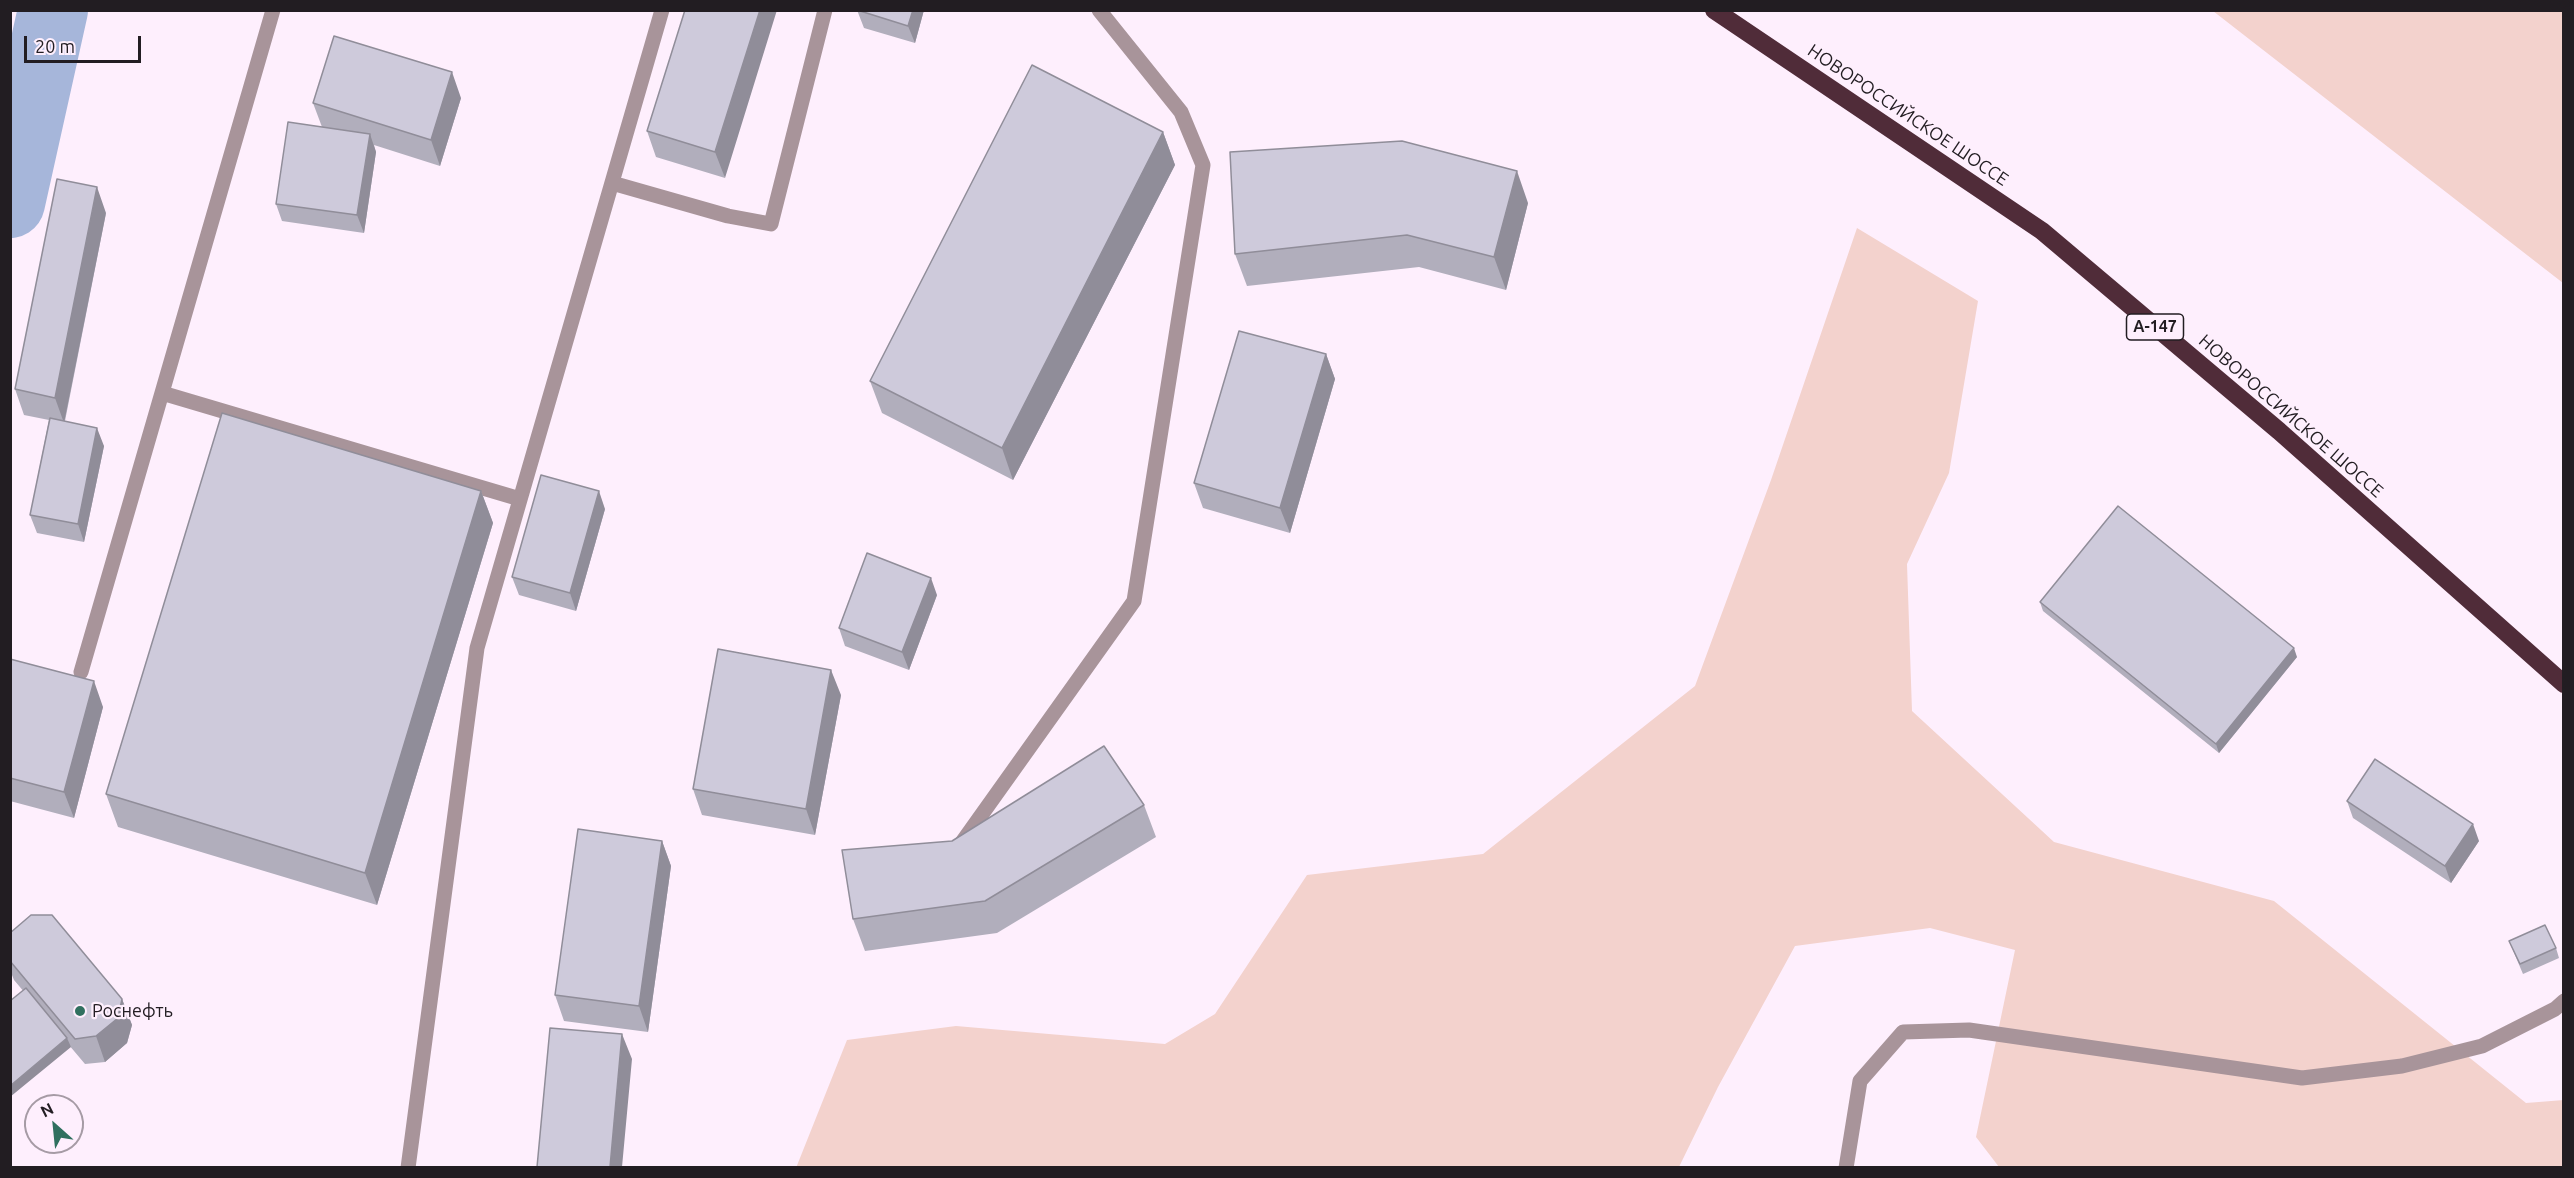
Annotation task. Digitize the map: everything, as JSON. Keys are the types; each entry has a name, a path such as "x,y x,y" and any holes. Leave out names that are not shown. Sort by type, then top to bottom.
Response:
{"highway":[{"name":"НОВОРОССИЙСКОЕ ШОССЕ","path":"1714,10 2042,231 2288,439 2564,684"}],"street":[{"path":"81,672 273,10"},
{"path":"408,1167 477,648 662,10"},
{"path":"612,183 728,216 771,224 825,10"},
{"path":"953,855 1134,601 1203,165 1181,112 1099,10"},
{"path":"162,393 520,499"},
{"path":"1846,1167 1860,1081 1903,1032 1969,1030 2302,1078 2402,1065 2482,1046 2555,1008 2564,1001"}],"shaded area":[{"path":"2213,11 2563,11 2563,283"},
{"path":"1857,228 1978,301 1949,473 1907,564 1912,711 2054,842 2274,901 2526,1103 2564,1100 2563,1167 1999,1167 1976,1137 2015,950 1930,928 1795,946 1718,1087 1679,1167 796,1168 847,1040 956,1026 1165,1044 1215,1014 1307,875 1483,854 1695,686 1771,480"}],"building":[{"path":"685,10 760,10 715,152 647,131"},
{"path":"857,10 913,10 908,26"},
{"path":"334,36 452,72 431,140 313,103"},
{"path":"1032,65 1163,132 1002,448 870,381"},
{"path":"288,122 370,134 357,215 276,204"},
{"path":"1402,141 1517,171 1494,257 1407,235 1235,254 1230,152"},
{"path":"57,179 97,187 55,398 15,389"},
{"path":"1239,331 1326,354 1280,508 1194,483"},
{"path":"222,413 481,491 365,873 106,794"},
{"path":"50,418 97,428 78,524 30,515"},
{"path":"541,475 599,491 570,593 512,577"},
{"path":"2118,506 2294,648 2216,744 2040,602"},
{"path":"867,553 931,578 902,652 839,628"},
{"path":"718,649 831,670 806,809 693,789"},
{"path":"10,659 94,681 64,792 10,778"},
{"path":"1104,746 1144,805 985,901 853,919 842,850 952,841"},
{"path":"2375,759 2473,824 2445,866 2347,801"},
{"path":"578,829 662,841 639,1006 555,995"},
{"name":"Роснефть","path":"31,915 52,915 122,999 118,1018 96,1036 75,1039 10,961 10,933"},
{"path":"2545,925 2556,948 2520,964 2509,941"},
{"path":"26,988 67,1038 10,1086 10,1001"},
{"path":"550,1028 622,1034 610,1167 537,1167"}],"waterway":[{"path":"10,203 53,10"}],"place":[{"name":"Роснефть","path":"80,1011"}]}
